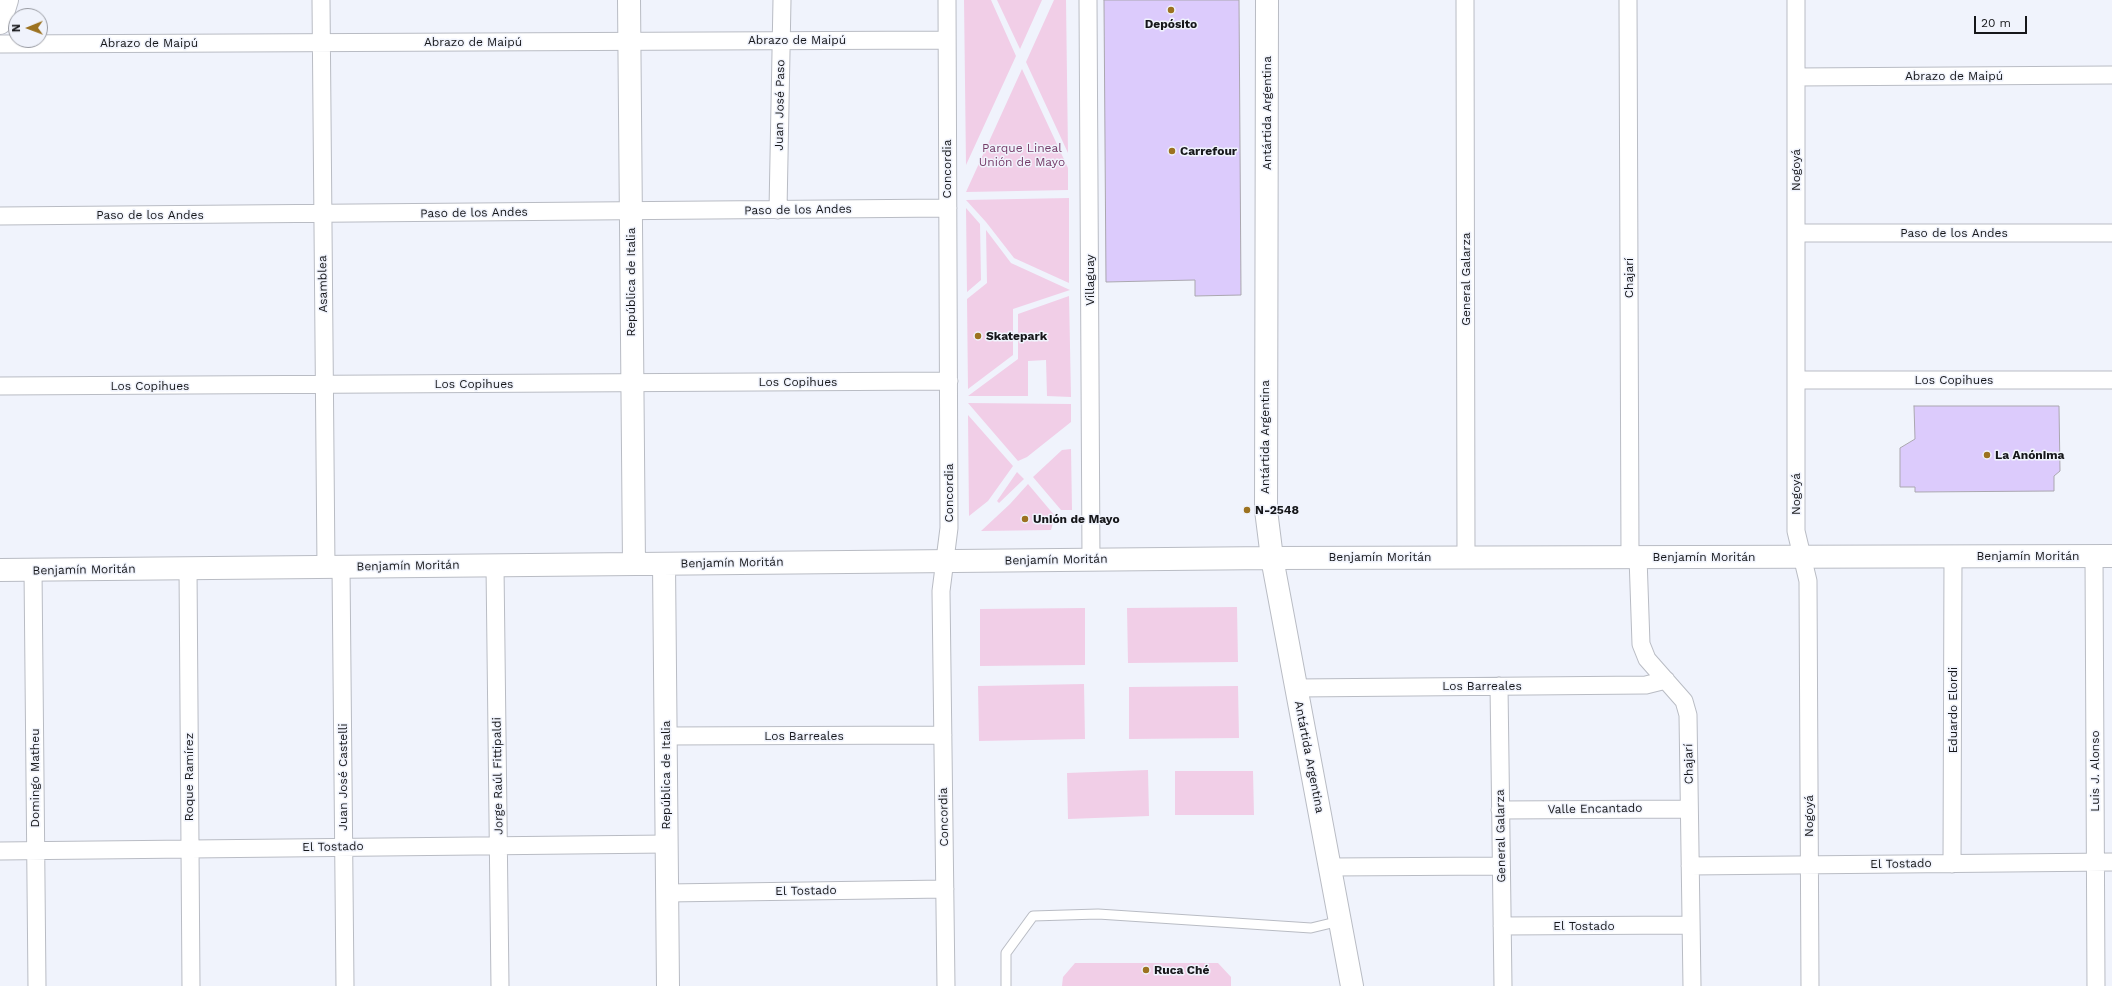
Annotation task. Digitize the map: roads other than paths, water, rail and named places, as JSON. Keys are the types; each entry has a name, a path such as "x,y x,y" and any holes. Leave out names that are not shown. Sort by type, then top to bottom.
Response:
{"street":[{"path":"0,23 7,0"},
{"name":"Asamblea","path":"321,0 324,385 334,567"},
{"name":"República de Italia","path":"629,0 634,564"},
{"name":"Juan José Paso","path":"778,210 782,0"},
{"name":"Concordia","path":"946,0 949,533 941,591 946,986"},
{"name":"Villaguay","path":"1088,0 1092,559"},
{"name":"Antártida Argentina","path":"1267,0 1265,492 1267,527 1352,986"},
{"name":"General Galarza","path":"1465,0 1466,557"},
{"name":"Chajarí","path":"1628,0 1634,557 1641,644 1647,659 1680,695 1686,708 1690,808 1692,986"},
{"name":"Nogoyá","path":"1796,0 1796,531 1808,581 1810,986"},
{"name":"Abrazo de Maipú","path":"0,44 947,40"},
{"name":"Abrazo de Maipú","path":"1796,77 2112,75"},
{"name":"Paso de los Andes","path":"0,216 948,208"},
{"name":"Paso de los Andes","path":"1796,233 2112,233"},
{"name":"Los Copihues","path":"1796,380 2112,380"},
{"name":"Los Copihues","path":"0,386 949,381"},
{"name":"Eduardo Elordi","path":"1952,864 1953,556"},
{"name":"Benjamín Moritán","path":"0,570 1092,559 2103,556"},
{"name":"Luis J. Alonso","path":"2096,986 2104,862 2103,556"},
{"name":"República de Italia","path":"664,564 668,986"},
{"name":"Jorge Raúl Fittipaldi","path":"495,566 500,986"},
{"name":"Juan José Castelli","path":"334,567 344,847 345,986"},
{"name":"Roque Ramírez","path":"188,568 191,986"},
{"name":"Domingo Matheu","path":"33,570 37,986"},
{"name":"Los Barreales","path":"1297,688 1646,685 1666,680"},
{"name":"General Galarza","path":"1499,686 1503,986"},
{"name":"Los Barreales","path":"666,736 943,735"},
{"name":"Valle Encantado","path":"1500,810 1690,808"},
{"name":"El Tostado","path":"0,850 667,844"},
{"name":"El Tostado","path":"1690,866 2104,862"},
{"path":"1330,867 1501,866"},
{"name":"El Tostado","path":"667,893 945,889"},
{"name":"El Tostado","path":"1502,926 1691,925"}],"lane":[{"path":"1006,986 1006,953 1032,916 1098,914 1310,928 1340,921"}],"place":[{"name":"Depósito","path":"1171,10"},
{"name":"Carrefour","path":"1172,151"},
{"name":"Skatepark","path":"978,336"},
{"name":"La Anónima","path":"1987,455"},
{"name":"N-2548","path":"1247,510"},
{"name":"Unión de Mayo","path":"1025,519"},
{"name":"Ruca Ché","path":"1146,970"}],"park label":[{"name":"Parque Lineal Unión de Mayo","path":"1022,155"}]}
